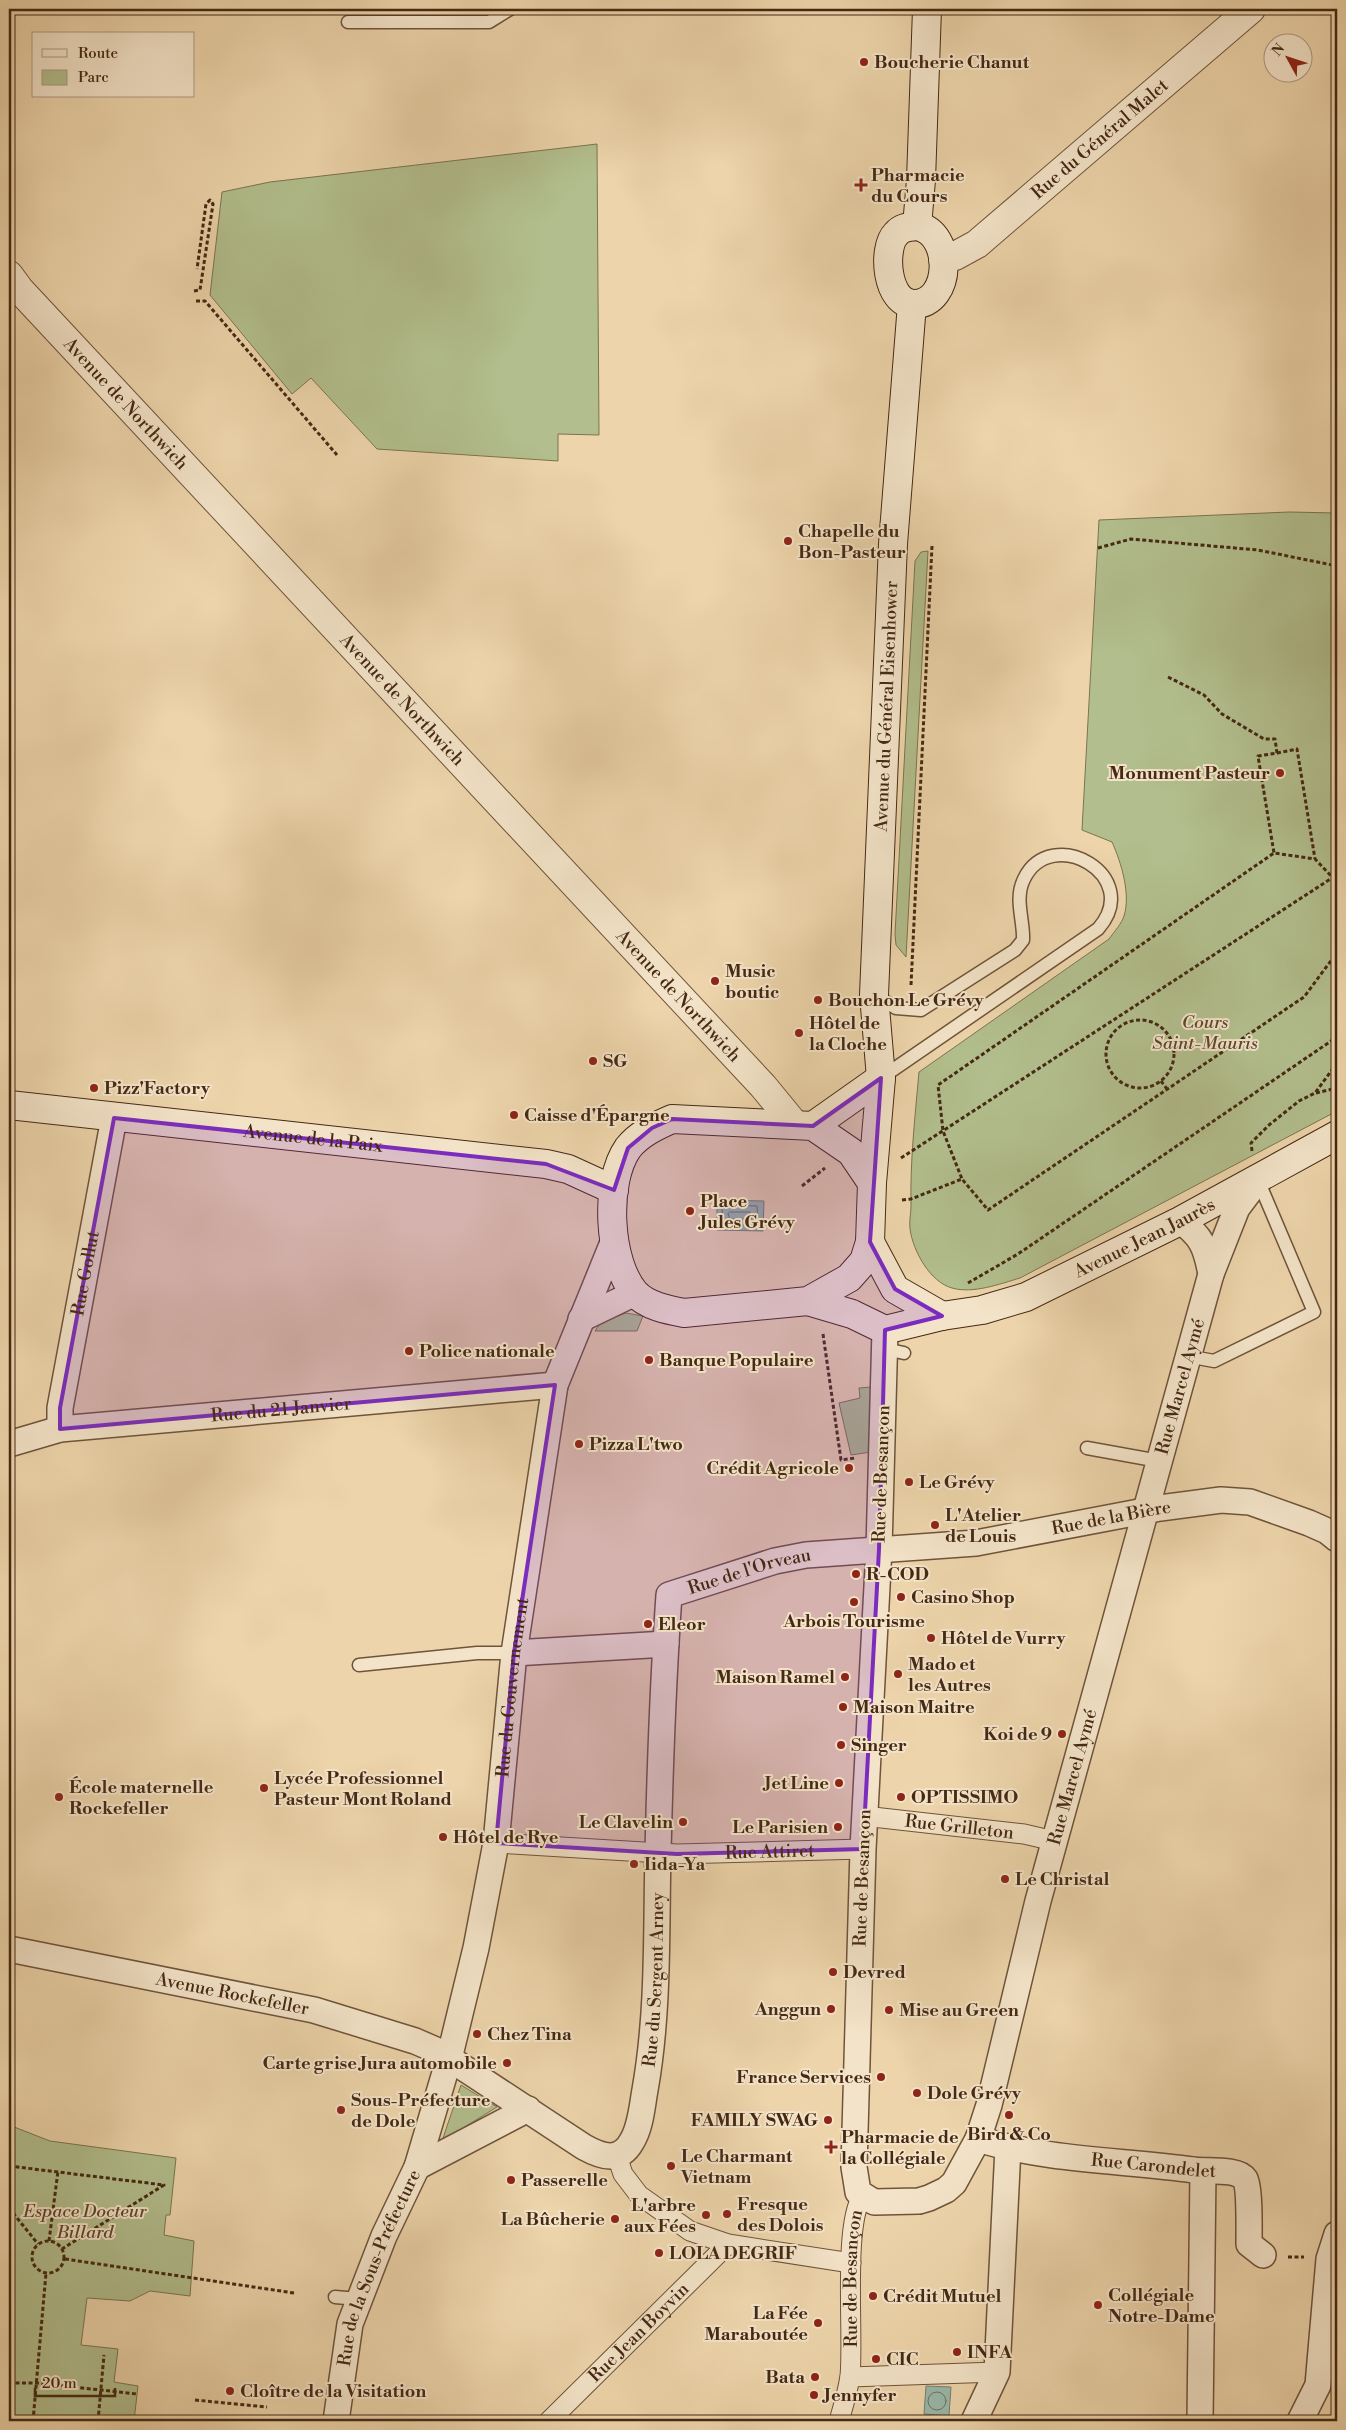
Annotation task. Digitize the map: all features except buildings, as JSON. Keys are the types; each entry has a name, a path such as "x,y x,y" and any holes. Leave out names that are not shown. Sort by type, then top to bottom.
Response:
{"main road":[{"path":"917,226 921,180 927,9"},
{"name":"Rue du Général Malet","path":"943,259 955,256 977,244 1251,9"},
{"path":"905,227 925,227 940,241 943,259 941,284 935,295 924,302 912,304 901,300 893,289 889,278 890,242 896,233 905,227"},
{"name":"Avenue de Northwich","path":"9,275 26,297 550,860 763,1086 804,1126"},
{"name":"Avenue du Général Eisenhower","path":"872,1183 881,1078 874,995 892,544 912,304"},
{"path":"804,1126 881,1078"},
{"name":"Avenue de la Paix","path":"9,1105 546,1164 568,1169 614,1190"},
{"path":"808,1302 849,1278 864,1261 870,1242 872,1183 847,1149 804,1126 672,1119 652,1128 628,1148 616,1176 614,1190 614,1240 621,1271 635,1293 656,1306 684,1313 808,1302 852,1314 891,1344"},
{"name":"Avenue Jean Jaurès","path":"891,1344 942,1316 982,1310 1026,1297 1180,1221 1258,1180 1337,1135"},
{"path":"870,1242 895,1289 942,1316"}],"street":[{"name":"Rue Gollut","path":"60,1429 60,1408 114,1118"},
{"name":"Rue Marcel Aymé","path":"862,2197 874,2202 884,2203 919,2201 946,2190 962,2170 978,2139 989,2105 1054,1841 1211,1274 1238,1208 1258,1180"},
{"name":"Rue Marcel Aymé","path":"1180,1221 1194,1231 1205,1249 1211,1274"},
{"name":"Rue du Gouvernement","path":"417,2167 449,2058 476,1948 496,1843 514,1653 555,1385 614,1240"},
{"path":"581,1319 635,1293"},
{"name":"Rue de Besançon","path":"839,2421 850,2377 851,2263 856,2206 862,2197 855,2185 854,2167 864,1816 891,1344"},
{"name":"Rue du 21 Janvier","path":"9,1444 60,1429 555,1385"},
{"name":"Rue de la Bière","path":"879,1549 976,1543 1221,1500 1250,1502 1310,1523 1327,1531 1337,1539"},
{"name":"Rue de l'Orveau","path":"666,1644 669,1595 775,1561 806,1555 879,1549"},
{"path":"514,1653 666,1644"},
{"name":"Rue du Sergent Arney","path":"617,2156 632,2142 640,2117 648,2076 656,1997 658,1852 666,1644"},
{"name":"Rue Grilleton","path":"864,1816 1024,1834 1054,1841"},
{"name":"Rue Attiret","path":"496,1843 677,1854 863,1849"},
{"name":"Avenue Rockefeller","path":"9,1949 314,2010 415,2041 449,2058 528,2109"},
{"path":"528,2109 584,2147 603,2157 617,2156 623,2174 639,2195 690,2231 728,2244 851,2263"},
{"name":"Rue de la Sous-Préfecture","path":"336,2421 350,2324 347,2298 384,2236 417,2167 528,2109"},
{"name":"Rue Carondelet","path":"978,2139 1034,2152 1204,2171 1236,2172 1245,2178 1247,2188 1249,2244 1263,2255"},
{"path":"974,2421 997,2372 1008,2147"},
{"path":"1200,2421 1204,2171"},
{"path":"1300,2421 1318,2385 1329,2259 1337,2234"},
{"name":"Rue Jean Boyvin","path":"549,2421 728,2244"},
{"path":"850,2377 997,2372"}],"lane":[{"path":"348,22 489,22 510,9"},
{"path":"874,995 896,1008 921,1010 1015,950 1023,940 1019,898 1024,879 1032,867 1047,857 1066,855 1082,858 1098,869 1107,882 1112,904 1107,919 1098,929 881,1078"},
{"path":"1188,1356 1214,1361 1314,1312 1258,1180"},
{"path":"1086,1448 1159,1461"},
{"path":"359,1665 477,1653 514,1653"}],"path":[{"path":"194,291 200,290 213,204 210,200 206,204 197,269"},
{"path":"196,302 205,301 337,455"},
{"path":"1098,548 1131,539 1258,550 1337,566"},
{"path":"911,986 932,546"},
{"path":"1168,677 1204,694 1222,714 1264,739 1274,739 1277,753"},
{"path":"1274,853 1258,756 1297,749 1315,859 1333,878"},
{"path":"1315,859 1274,853 938,1085 943,1131 962,1179 988,1210 1304,996 1333,958 1333,878 1337,864"},
{"path":"901,1158 1337,875"},
{"path":"1117,1018 1122,1026"},
{"path":"1141,1020 1153,1023 1163,1029 1170,1039 1174,1050 1173,1062 1169,1073 1161,1082 1141,1089 1121,1083 1113,1076 1106,1055 1111,1035 1122,1026 1141,1020"},
{"path":"961,1286 994,1270 1337,1038"},
{"path":"1315,1093 1337,1063"},
{"path":"1161,1082 1167,1089"},
{"path":"1258,1180 1252,1143 1299,1101 1315,1093 1337,1088"},
{"path":"802,1186 828,1166"},
{"path":"902,1200 911,1199 962,1179"},
{"path":"815,1332 827,1330"},
{"path":"822,1331 841,1460 861,1457"},
{"path":"9,2166 164,2185 62,2249"},
{"path":"49,2241 58,2171"},
{"path":"9,2208 38,2244"},
{"path":"49,2241 57,2243 62,2249 65,2259 59,2270 46,2273 41,2272 34,2264 32,2253 38,2244 49,2241"},
{"path":"1263,2255 1329,2259"},
{"path":"65,2259 294,2293"},
{"path":"33,2421 46,2273"},
{"path":"98,2421 104,2355"},
{"path":"9,2383 37,2383 137,2394"},
{"path":"195,2400 267,2408"}],"highlighted area":[{"path":"881,1078 870,1242 895,1289 942,1316 885,1330 879,1549 863,1849 677,1854 496,1843 514,1653 555,1385 60,1429 60,1408 114,1118 546,1164 614,1190 628,1148 652,1128 672,1119 813,1126"}],"green space":[{"path":"597,144 599,435 558,434 558,461 377,449 311,378 292,394 210,295 222,192 270,182"},
{"name":"Cours Saint-Mauris","path":"1289,512 1337,513 1337,1111 1020,1278 969,1290 960,1290 944,1285 930,1272 919,1256 910,1229 912,1156 919,1072 1109,939 1122,922 1126,907 1124,878 1112,842 1082,830 1099,520"},
{"path":"928,551 906,957 896,945 895,934 915,561 921,552"},
{"path":"626,1313 643,1316 637,1331 595,1331 601,1322"},
{"path":"871,1387 871,1452 851,1455 839,1403 860,1398 859,1388"},
{"path":"461,2085 497,2107 442,2141"},
{"name":"Espace Docteur Billard","path":"9,2125 50,2141 176,2158 170,2215 166,2215 164,2235 194,2241 190,2296 150,2291 130,2301 87,2298 81,2345 118,2349 114,2382 138,2386 134,2421 9,2421"}],"water":[{"path":"717,1200 764,1201 763,1231 717,1230"},
{"path":"926,2386 951,2387 949,2416 924,2414"}],"place":[{"name":"Boucherie Chanut","path":"864,62"},
{"name":"Pharmacie du Cours","path":"861,185"},
{"name":"Chapelle du Bon-Pasteur","path":"788,541"},
{"name":"Monument Pasteur","path":"1280,773"},
{"name":"Music boutic","path":"715,981"},
{"name":"Bouchon Le Grévy","path":"818,1000"},
{"name":"Hôtel de la Cloche","path":"799,1033"},
{"name":"SG","path":"593,1061"},
{"name":"Pizz'Factory","path":"94,1088"},
{"name":"Caisse d'Épargne","path":"514,1115"},
{"name":"Place Jules Grévy","path":"690,1211"},
{"name":"Police nationale","path":"409,1351"},
{"name":"Banque Populaire","path":"649,1360"},
{"name":"Pizza L'two","path":"579,1444"},
{"name":"Crédit Agricole","path":"849,1468"},
{"name":"Le Grévy","path":"909,1482"},
{"name":"L'Atelier de Louis","path":"935,1525"},
{"name":"R-COD","path":"856,1574"},
{"name":"Casino Shop","path":"901,1597"},
{"name":"Arbois Tourisme","path":"854,1602"},
{"name":"Eleor","path":"648,1624"},
{"name":"Hôtel de Vurry","path":"931,1638"},
{"name":"Mado et les Autres","path":"898,1674"},
{"name":"Maison Ramel","path":"845,1677"},
{"name":"Maison Maitre","path":"843,1707"},
{"name":"Koi de 9","path":"1062,1734"},
{"name":"Singer","path":"841,1745"},
{"name":"Jet Line","path":"839,1783"},
{"name":"Lycée Professionnel Pasteur Mont Roland","path":"264,1788"},
{"name":"École maternelle Rockefeller","path":"59,1797"},
{"name":"OPTISSIMO","path":"901,1797"},
{"name":"Le Clavelin","path":"683,1822"},
{"name":"Le Parisien","path":"838,1827"},
{"name":"Hôtel de Rye","path":"443,1837"},
{"name":"Iida-Ya","path":"634,1864"},
{"name":"Le Christal","path":"1005,1879"},
{"name":"Devred","path":"833,1972"},
{"name":"Anggun","path":"831,2009"},
{"name":"Mise au Green","path":"889,2010"},
{"name":"Chez Tina","path":"477,2034"},
{"name":"Carte grise Jura automobile","path":"507,2063"},
{"name":"France Services","path":"881,2077"},
{"name":"Dole Grévy","path":"917,2093"},
{"name":"Sous-Préfecture de Dole","path":"341,2110"},
{"name":"Bird & Co","path":"1009,2115"},
{"name":"FAMILY SWAG","path":"828,2120"},
{"name":"Pharmacie de la Collégiale","path":"831,2147"},
{"name":"Le Charmant Vietnam","path":"671,2166"},
{"name":"Passerelle","path":"511,2180"},
{"name":"Fresque des Dolois","path":"727,2214"},
{"name":"L'arbre aux Fées","path":"706,2215"},
{"name":"La Bûcherie","path":"615,2219"},
{"name":"LOLA DEGRIF","path":"659,2253"},
{"name":"Crédit Mutuel","path":"873,2296"},
{"name":"Collégiale Notre-Dame","path":"1098,2305"},
{"name":"La Fée Maraboutée","path":"818,2323"},
{"name":"INFA","path":"957,2352"},
{"name":"CIC","path":"876,2359"},
{"name":"Bata","path":"815,2377"},
{"name":"Cloître de la Visitation","path":"230,2391"},
{"name":"Jennyfer","path":"814,2395"}]}
